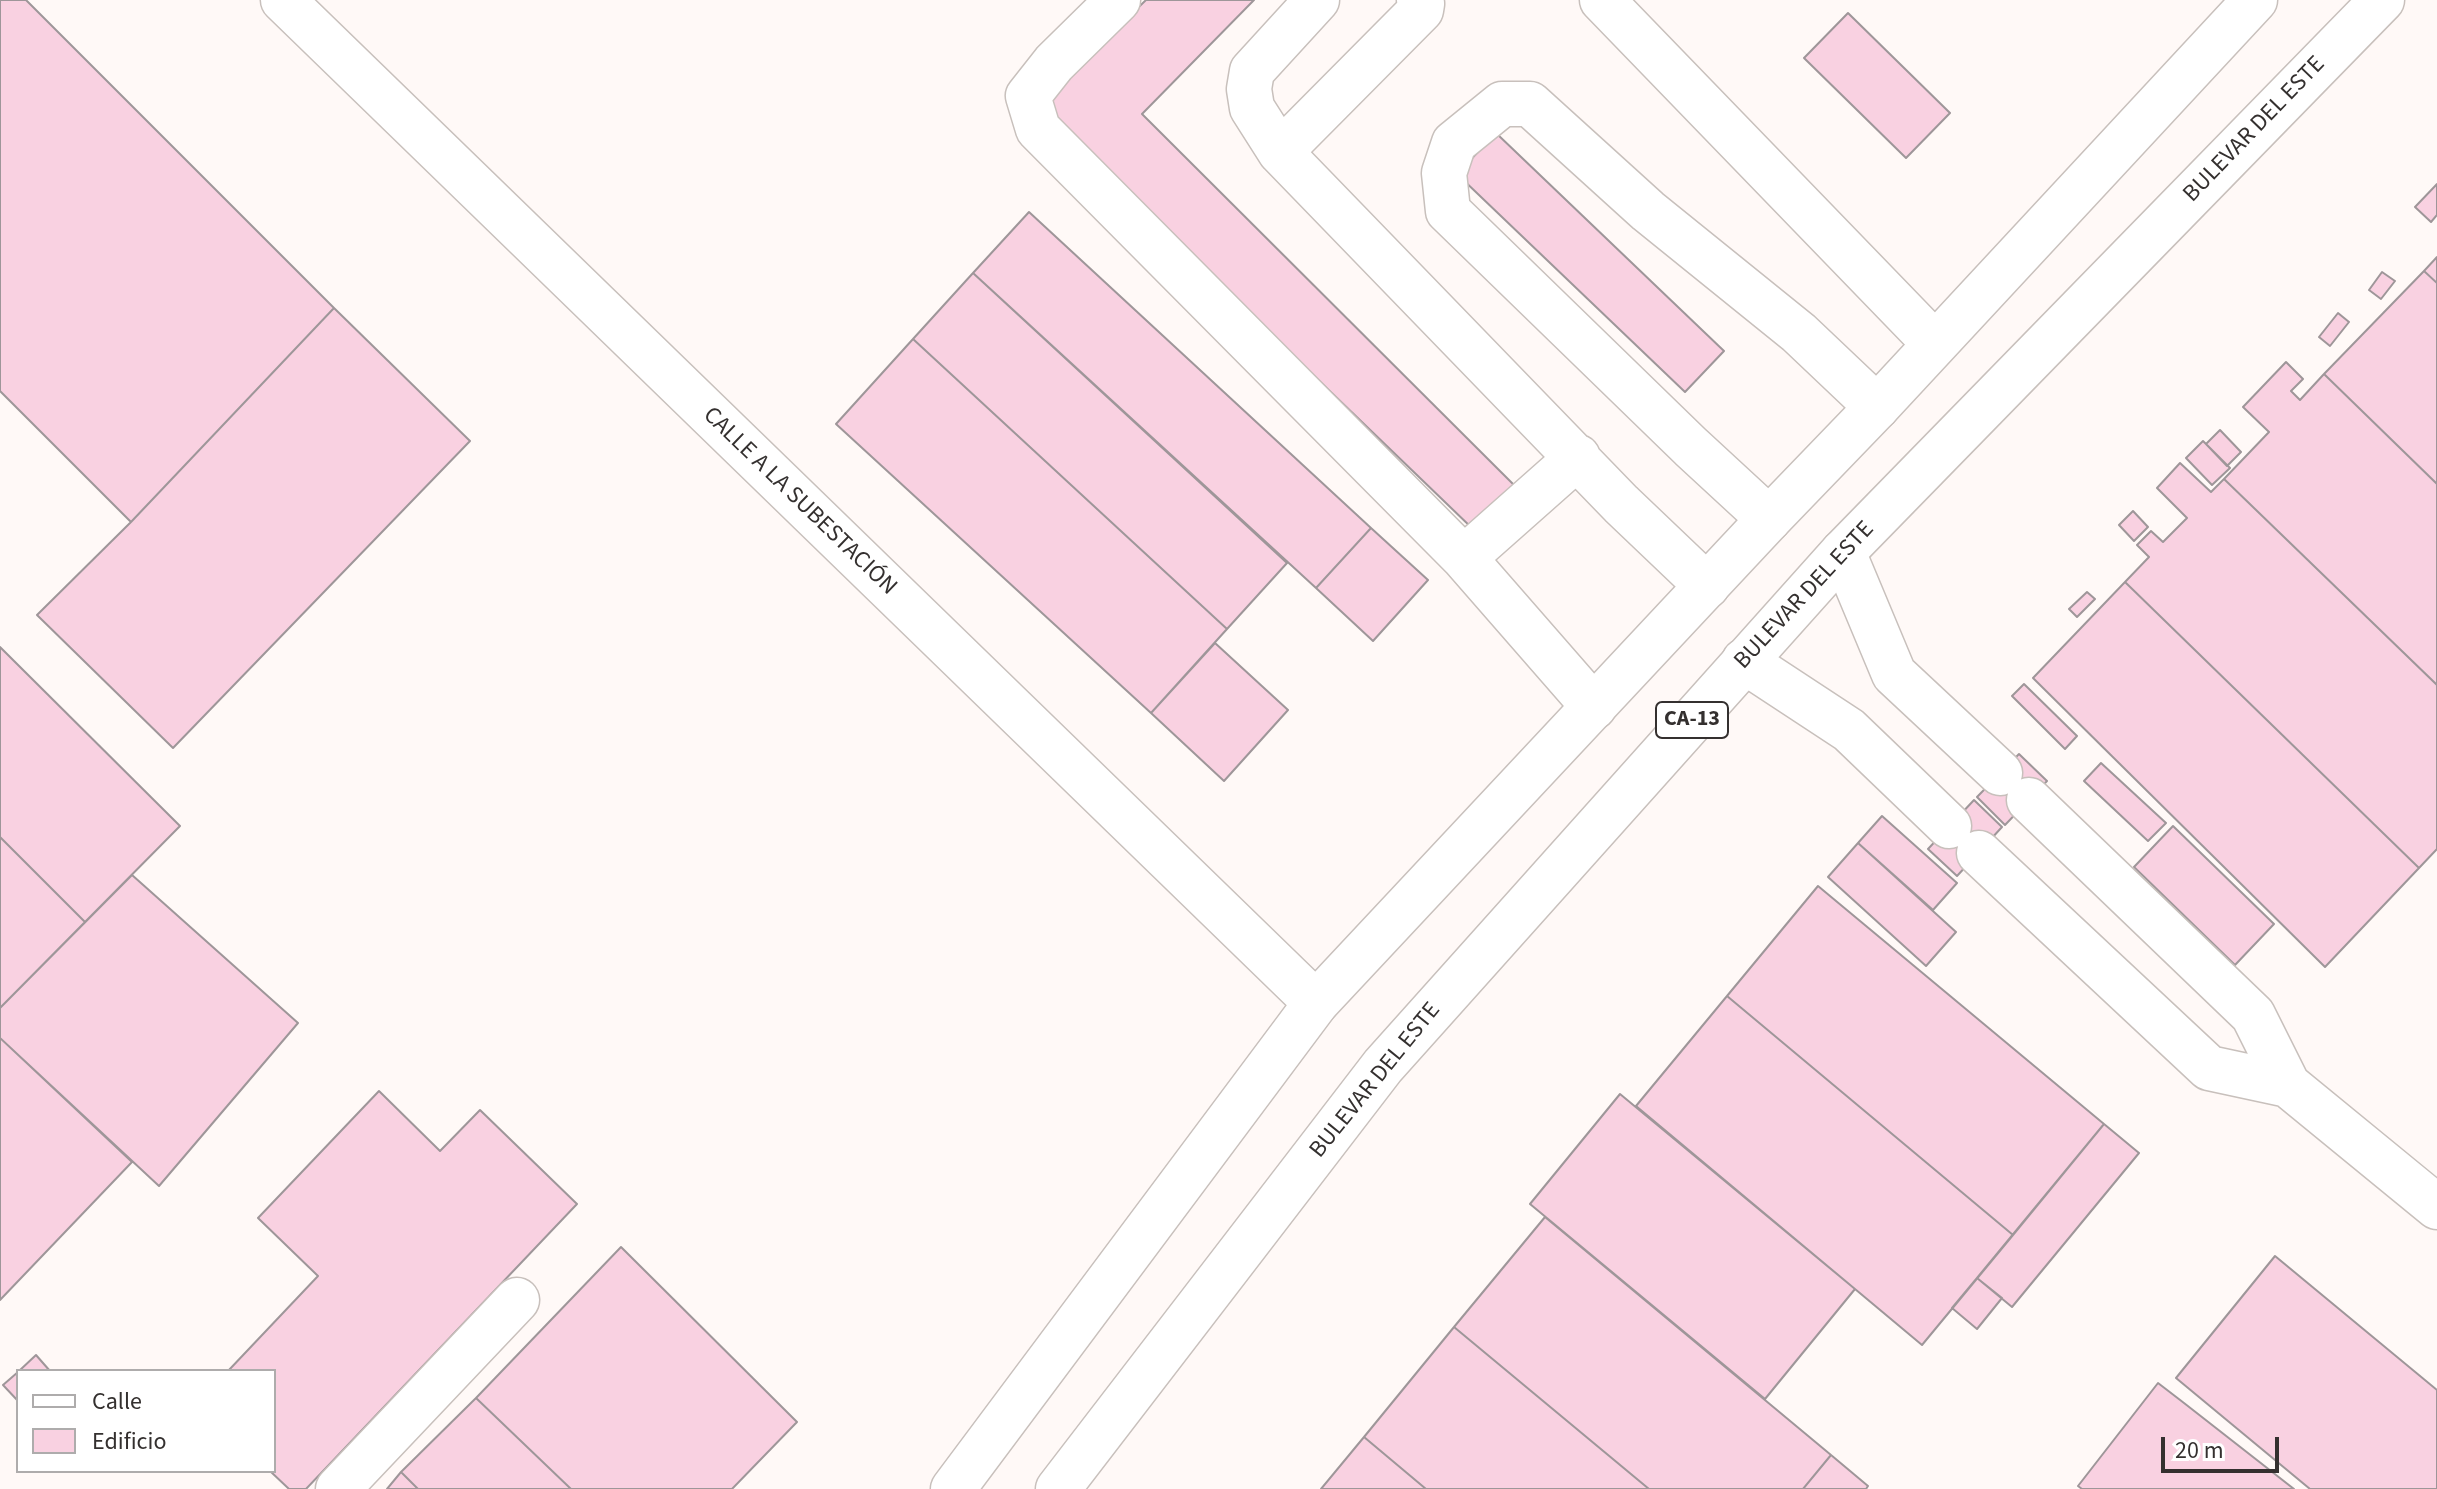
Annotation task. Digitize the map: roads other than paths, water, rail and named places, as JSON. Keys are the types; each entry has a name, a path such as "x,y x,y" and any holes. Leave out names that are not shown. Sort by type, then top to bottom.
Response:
{"main road":[{"name":"CALLE A LA SUBESTACIÓN","path":"283,0 1316,1003"},
{"path":"1118,0 1054,63 1028,96 1038,129 1464,558 1594,707"},
{"path":"1317,0 1252,71 1249,89 1252,108 1280,152 1621,504 1707,586"},
{"path":"1280,152 1421,10 1419,0"},
{"path":"1602,0 1934,343"},
{"path":"953,1489 1316,1003 2255,0"},
{"name":"BULEVAR DEL ESTE","path":"1058,1489 1383,1066 1843,552 2382,0"},
{"path":"1769,519 1448,211 1444,173 1454,143 1502,104 1530,104 1648,211 1799,333 1877,407"},
{"path":"1464,558 1578,457"},
{"path":"1843,552 1894,674 2253,1015 2288,1085 2437,1207"},
{"path":"1744,661 1849,730 2209,1068 2288,1085"},
{"path":"338,1489 517,1300"},
{"path":"1031,1489 1117,1412"}]}
